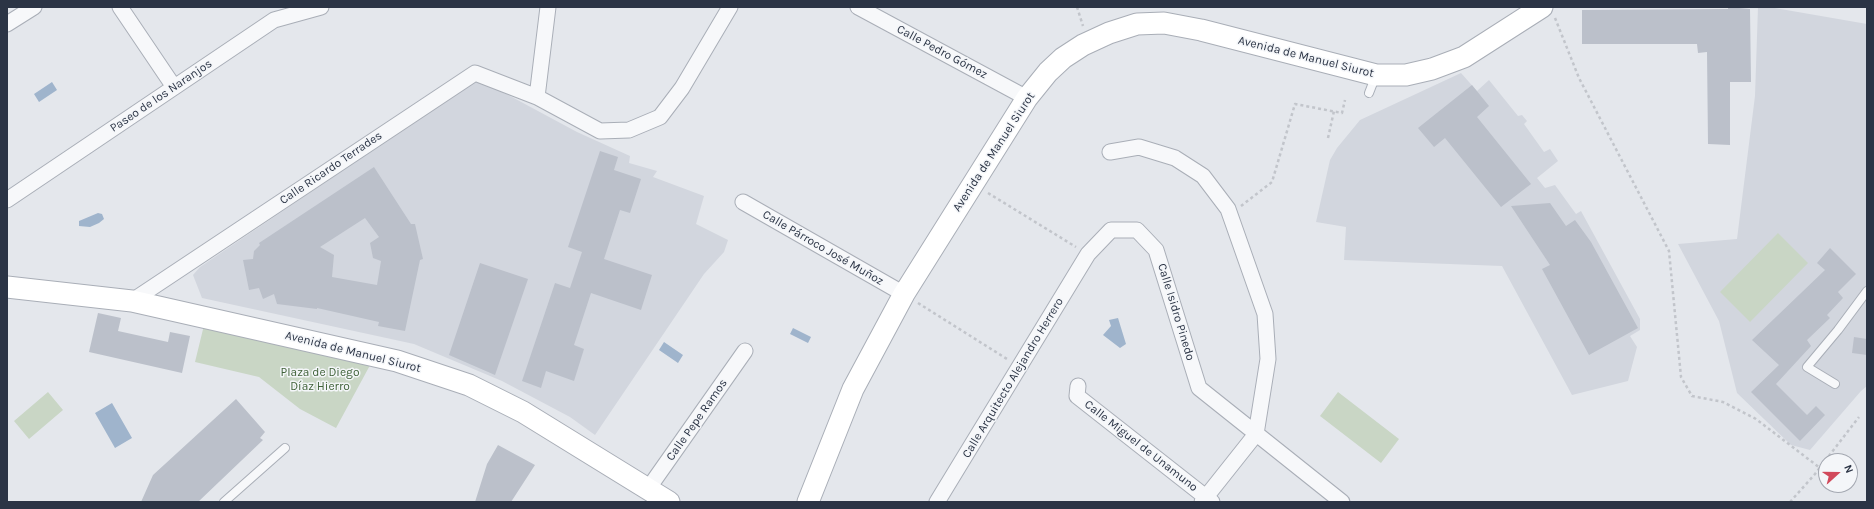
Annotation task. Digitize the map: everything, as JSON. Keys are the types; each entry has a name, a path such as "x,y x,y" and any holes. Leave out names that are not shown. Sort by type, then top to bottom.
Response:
{"street":[{"path":"7,24 34,7"},
{"path":"120,7 174,87"},
{"name":"Paseo de los Naranjos","path":"7,200 274,20 321,7"},
{"path":"548,7 538,96 600,131 628,130 660,117 682,88 730,7"},
{"name":"Calle Pedro Gómez","path":"858,7 1026,98"},
{"name":"Avenida de Manuel Siurot","path":"806,499 853,390 904,294 1026,98 1058,63 1083,45 1110,33 1137,24 1164,23 1201,30 1372,84 1432,69 1464,57 1547,10"},
{"name":"Calle Ricardo Terrades","path":"132,301 475,72 538,96"},
{"path":"1110,152 1139,147 1175,158 1204,176 1230,214 1265,314 1268,359 1256,434 1207,500"},
{"name":"Calle Párroco José Muñoz","path":"742,202 904,294"},
{"name":"Calle Isidro Pinedo","path":"1083,251 1111,230 1137,230 1156,250 1199,388 1342,502"},
{"name":"Calle Arquitecto Alejandro Herrero","path":"941,500 1083,251"},
{"name":"Avenida de Manuel Siurot","path":"7,287 132,301 397,361 469,385 523,412 669,502"},
{"name":"Calle Pepe Ramos","path":"648,489 745,351"},
{"name":"Calle Miguel de Unamuno","path":"1078,386 1077,396 1207,500"}],"lane":[{"path":"1835,384 1807,367 1838,330 1867,291"},
{"path":"224,502 285,448"}],"path":[{"path":"1547,10 1579,78 1669,251 1681,377 1692,396 1723,402 1756,419 1818,466"},
{"path":"1230,214 1272,182 1295,104 1342,113 1345,100"},
{"path":"1328,138 1334,111"},
{"path":"972,184 1083,251"},
{"path":"904,294 1009,360"},
{"path":"1831,453 1859,417"},
{"path":"1790,502 1818,470"}],"shaded area":[{"path":"1758,7 1769,7 1867,24 1867,386 1810,450 1791,445 1737,393 1719,321 1678,244 1737,239 1755,96"},
{"path":"1461,73 1477,91 1489,80 1518,116 1522,115 1527,121 1524,124 1544,152 1550,149 1558,161 1537,178 1545,188 1555,185 1576,214 1581,211 1640,319 1640,330 1630,336 1637,347 1628,381 1572,395 1502,266 1344,260 1346,227 1316,222 1330,160 1337,148 1360,120"},
{"path":"484,82 577,132 630,156 629,163 657,171 653,177 704,196 696,224 728,240 724,252 704,274 595,435 570,417 502,381 414,344 202,298 193,275 200,267 472,83"}],"green space":[{"path":"1778,233 1808,263 1750,322 1720,292"},
{"name":"Plaza de Diego Díaz Hierro","path":"206,317 375,356 336,428 300,409 259,377 195,362"},
{"path":"48,392 63,410 29,439 14,421"},
{"path":"1338,392 1399,439 1381,463 1320,416"}],"water":[{"path":"52,82 57,90 39,102 34,94"},
{"path":"98,213 102,214 104,219 99,223 90,227 79,226 79,221"},
{"path":"1118,318 1126,344 1120,348 1103,335 1111,326 1109,320"},
{"path":"793,328 811,337 808,343 790,334"},
{"path":"664,342 683,355 678,363 659,350"},
{"path":"112,403 132,438 115,448 95,413"}],"building":[{"path":"1728,7 1750,9 1751,82 1730,82 1730,145 1708,144 1707,52 1698,53 1697,44 1582,44 1582,10 1728,9"},
{"path":"1472,85 1489,106 1477,117 1531,184 1501,207 1445,138 1434,147 1418,128"},
{"path":"600,151 618,157 614,170 641,179 630,213 620,210 604,259 652,275 641,310 591,293 574,345 584,349 574,381 546,371 541,388 522,381 555,283 570,288 582,252 568,247"},
{"path":"374,167 411,224 415,224 423,259 420,260 405,331 378,326 379,322 317,308 277,304 274,294 263,299 259,288 249,290 243,260 253,259 254,251 260,245 259,243","holes":["365,218 379,237 370,243 373,258 381,261 377,285 332,277 334,255 320,247"]},
{"path":"1550,203 1566,226 1575,220 1591,242 1638,328 1589,355 1542,269 1550,265 1511,206"},
{"path":"1830,248 1856,274 1838,292 1843,298 1827,315 1830,318 1807,340 1811,346 1776,384 1807,415 1816,406 1825,415 1800,441 1751,392 1779,365 1752,340 1825,270 1817,263"},
{"path":"480,263 528,279 495,375 449,355"},
{"path":"98,313 121,318 118,331 168,342 170,332 190,336 182,373 89,352"},
{"path":"1854,337 1867,339 1867,355 1852,353"},
{"path":"236,399 265,432 260,438 263,440 198,502 141,502 153,475"},
{"path":"498,445 535,465 511,502 475,502 487,464"}]}
